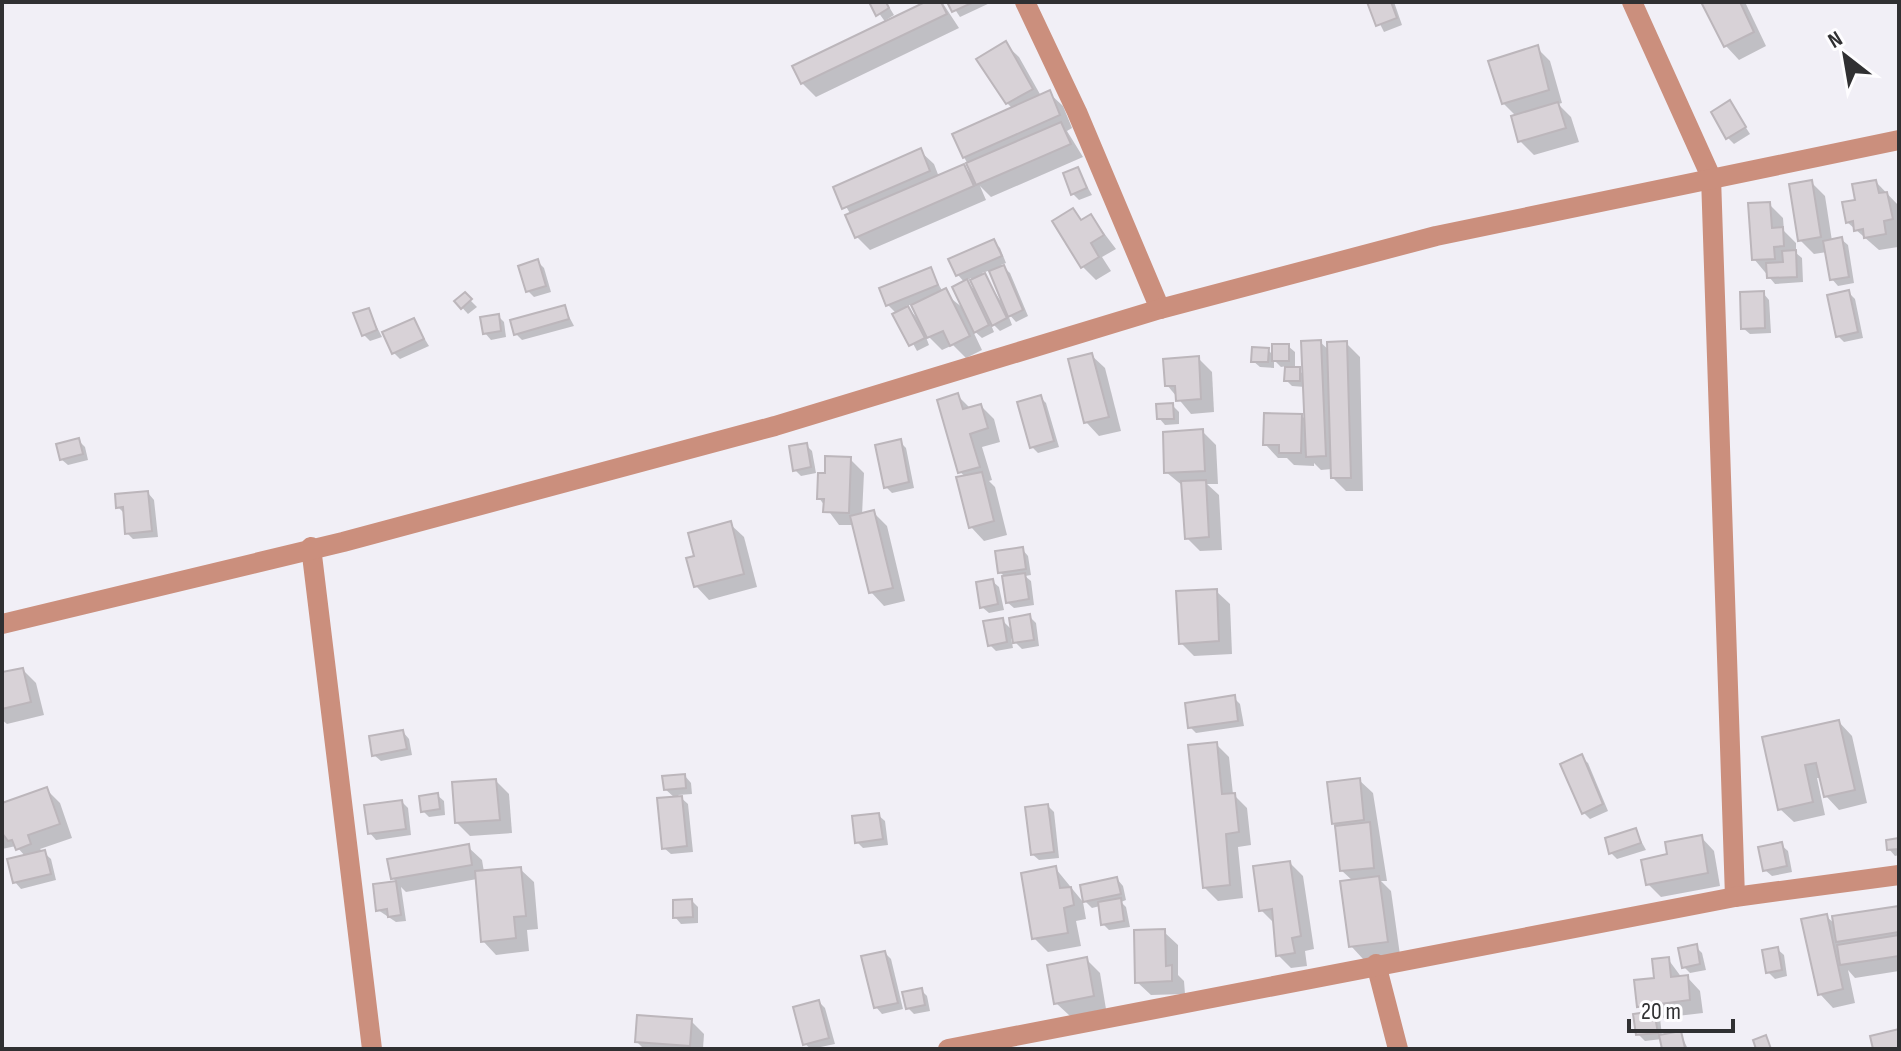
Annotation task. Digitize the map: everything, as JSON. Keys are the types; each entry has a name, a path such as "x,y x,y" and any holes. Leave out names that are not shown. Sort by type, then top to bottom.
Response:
{"street":[{"path":"1025,2 1077,112 1160,309"},
{"path":"1632,2 1711,177 1735,897"},
{"path":"2,624 311,547 343,542 775,426 1160,309 1436,236 1899,140"},
{"path":"311,547 372,1049"},
{"path":"948,1049 1735,897 1899,875"},
{"path":"1376,964 1398,1049"}],"building":[{"path":"869,2 886,2 889,8 876,16"},
{"path":"925,2 941,2 947,14 801,84 792,66"},
{"path":"947,2 974,2 952,12"},
{"path":"1367,2 1391,2 1397,18 1376,26"},
{"path":"1701,2 1740,2 1754,32 1724,47"},
{"path":"1006,41 1033,89 1006,104 976,59"},
{"path":"1538,45 1549,90 1502,104 1488,61"},
{"path":"1050,90 1060,115 963,158 952,134"},
{"path":"1730,100 1746,127 1726,139 1711,112"},
{"path":"1558,102 1566,128 1518,142 1511,116"},
{"path":"1061,122 1071,144 976,185 966,163"},
{"path":"921,148 930,171 842,209 833,187"},
{"path":"964,164 974,186 855,238 845,215"},
{"path":"1078,167 1087,188 1071,195 1063,173"},
{"path":"1812,180 1821,237 1798,241 1789,184"},
{"path":"1876,180 1879,193 1887,192 1893,219 1884,221 1886,234 1864,238 1863,229 1854,231 1853,221 1846,223 1842,202 1855,200 1852,184"},
{"path":"1770,202 1772,228 1783,227 1784,246 1774,247 1775,259 1752,260 1748,203"},
{"path":"1073,208 1081,220 1091,214 1104,235 1091,243 1099,257 1081,268 1052,221"},
{"path":"1842,237 1849,277 1830,280 1823,241"},
{"path":"994,239 1002,256 956,276 948,259"},
{"path":"1796,250 1797,277 1767,278 1766,263 1783,262 1782,251"},
{"path":"538,259 546,286 526,292 518,266"},
{"path":"1004,265 1023,310 1008,317 989,271"},
{"path":"931,267 938,285 886,306 879,288"},
{"path":"985,273 1007,318 992,326 970,280"},
{"path":"967,279 989,325 974,333 952,287"},
{"path":"946,288 970,336 950,346 943,331 927,338 911,305"},
{"path":"1849,290 1858,332 1836,337 1827,295"},
{"path":"1764,291 1765,328 1741,329 1740,292"},
{"path":"465,292 472,299 461,309 454,301"},
{"path":"565,305 569,319 514,335 510,320"},
{"path":"908,306 925,338 909,346 892,314"},
{"path":"369,308 377,330 362,336 353,313"},
{"path":"499,314 501,331 483,334 480,317"},
{"path":"414,318 424,339 392,354 382,332"},
{"path":"1321,340 1326,456 1306,457 1301,341"},
{"path":"1347,341 1351,478 1331,478 1327,342"},
{"path":"1272,344 1289,344 1289,361 1272,361"},
{"path":"1252,347 1269,348 1268,362 1251,362"},
{"path":"1092,353 1109,417 1084,423 1068,359"},
{"path":"1199,356 1201,399 1176,401 1175,386 1165,386 1163,359"},
{"path":"1285,367 1300,367 1300,381 1284,381"},
{"path":"958,393 963,409 981,404 988,428 970,434 980,467 958,473 937,400"},
{"path":"1041,395 1054,441 1030,448 1017,402"},
{"path":"1173,403 1174,419 1157,419 1156,404"},
{"path":"1264,413 1302,414 1301,453 1279,453 1279,445 1263,445"},
{"path":"1203,429 1205,471 1164,473 1163,432"},
{"path":"79,438 83,454 60,460 56,444"},
{"path":"901,439 909,482 884,488 875,445"},
{"path":"807,443 811,467 793,471 789,446"},
{"path":"825,456 851,457 849,513 823,512 824,499 817,499 818,473 825,473"},
{"path":"982,472 994,521 969,528 956,477"},
{"path":"1206,480 1209,537 1185,539 1181,481"},
{"path":"148,491 152,531 125,534 123,507 116,508 115,494"},
{"path":"874,510 893,588 869,593 850,516"},
{"path":"731,521 744,574 694,587 686,558 694,556 688,533"},
{"path":"1023,547 1026,569 998,573 995,551"},
{"path":"1025,573 1029,599 1006,603 1002,576"},
{"path":"993,579 998,604 980,608 976,582"},
{"path":"1217,589 1219,641 1179,644 1176,591"},
{"path":"1030,614 1034,640 1013,643 1009,618"},
{"path":"1003,618 1007,642 988,646 983,621"},
{"path":"23,668 31,702 2,709 2,672"},
{"path":"1235,695 1238,721 1188,728 1185,703"},
{"path":"1839,720 1855,790 1824,797 1816,763 1805,765 1813,802 1778,810 1762,737"},
{"path":"403,730 407,749 372,756 369,736"},
{"path":"1217,742 1222,794 1235,793 1239,832 1226,834 1230,885 1203,888 1188,745"},
{"path":"1582,754 1603,804 1582,814 1560,764"},
{"path":"685,774 686,788 664,790 662,776"},
{"path":"1360,778 1364,820 1332,824 1327,782"},
{"path":"496,779 500,820 455,823 452,782"},
{"path":"47,787 60,824 28,835 31,844 16,850 12,840 8,841 2,833 2,803"},
{"path":"438,793 440,809 421,812 419,796"},
{"path":"682,796 687,846 662,849 657,798"},
{"path":"402,800 406,829 368,834 364,805"},
{"path":"1048,804 1054,852 1031,855 1025,807"},
{"path":"879,813 883,839 855,843 852,816"},
{"path":"1370,822 1374,868 1340,871 1335,826"},
{"path":"1636,828 1641,843 1609,854 1605,838"},
{"path":"1702,835 1708,873 1646,885 1641,860 1667,854 1665,842"},
{"path":"1899,838 1899,849 1887,850 1886,840"},
{"path":"1782,842 1787,866 1763,871 1758,847"},
{"path":"469,844 472,865 391,879 387,859"},
{"path":"45,850 51,874 13,883 7,859"},
{"path":"1290,861 1301,936 1292,938 1295,953 1276,956 1272,909 1259,911 1253,866"},
{"path":"1056,866 1060,888 1071,887 1074,905 1064,908 1068,933 1032,939 1021,873"},
{"path":"521,867 526,916 514,917 516,938 481,942 475,871"},
{"path":"1379,876 1388,942 1349,947 1340,881"},
{"path":"1117,877 1121,894 1083,902 1080,885"},
{"path":"396,881 401,915 388,917 387,909 376,911 373,884"},
{"path":"1121,898 1124,921 1101,925 1098,902"},
{"path":"692,899 693,917 673,918 673,900"},
{"path":"1899,906 1899,932 1836,942 1832,916"},
{"path":"1827,914 1843,989 1818,995 1801,919"},
{"path":"1165,929 1166,966 1172,965 1172,981 1135,983 1134,930"},
{"path":"1899,935 1899,956 1840,965 1837,945"},
{"path":"1697,944 1700,964 1682,968 1678,948"},
{"path":"1778,947 1782,970 1766,973 1762,950"},
{"path":"885,951 898,1003 874,1008 861,956"},
{"path":"1087,957 1094,996 1054,1004 1047,965"},
{"path":"1669,957 1671,977 1688,975 1690,1000 1637,1007 1634,980 1654,978 1652,959"},
{"path":"922,988 925,1005 906,1009 902,992"},
{"path":"819,1000 829,1038 803,1045 793,1007"},
{"path":"1654,1011 1658,1033 1636,1035 1633,1014"},
{"path":"637,1015 692,1019 690,1046 635,1042"},
{"path":"1899,1029 1899,1049 1873,1049 1870,1036"},
{"path":"1681,1031 1685,1048 1662,1049 1659,1035"},
{"path":"1766,1035 1771,1049 1756,1049 1753,1040"}]}
